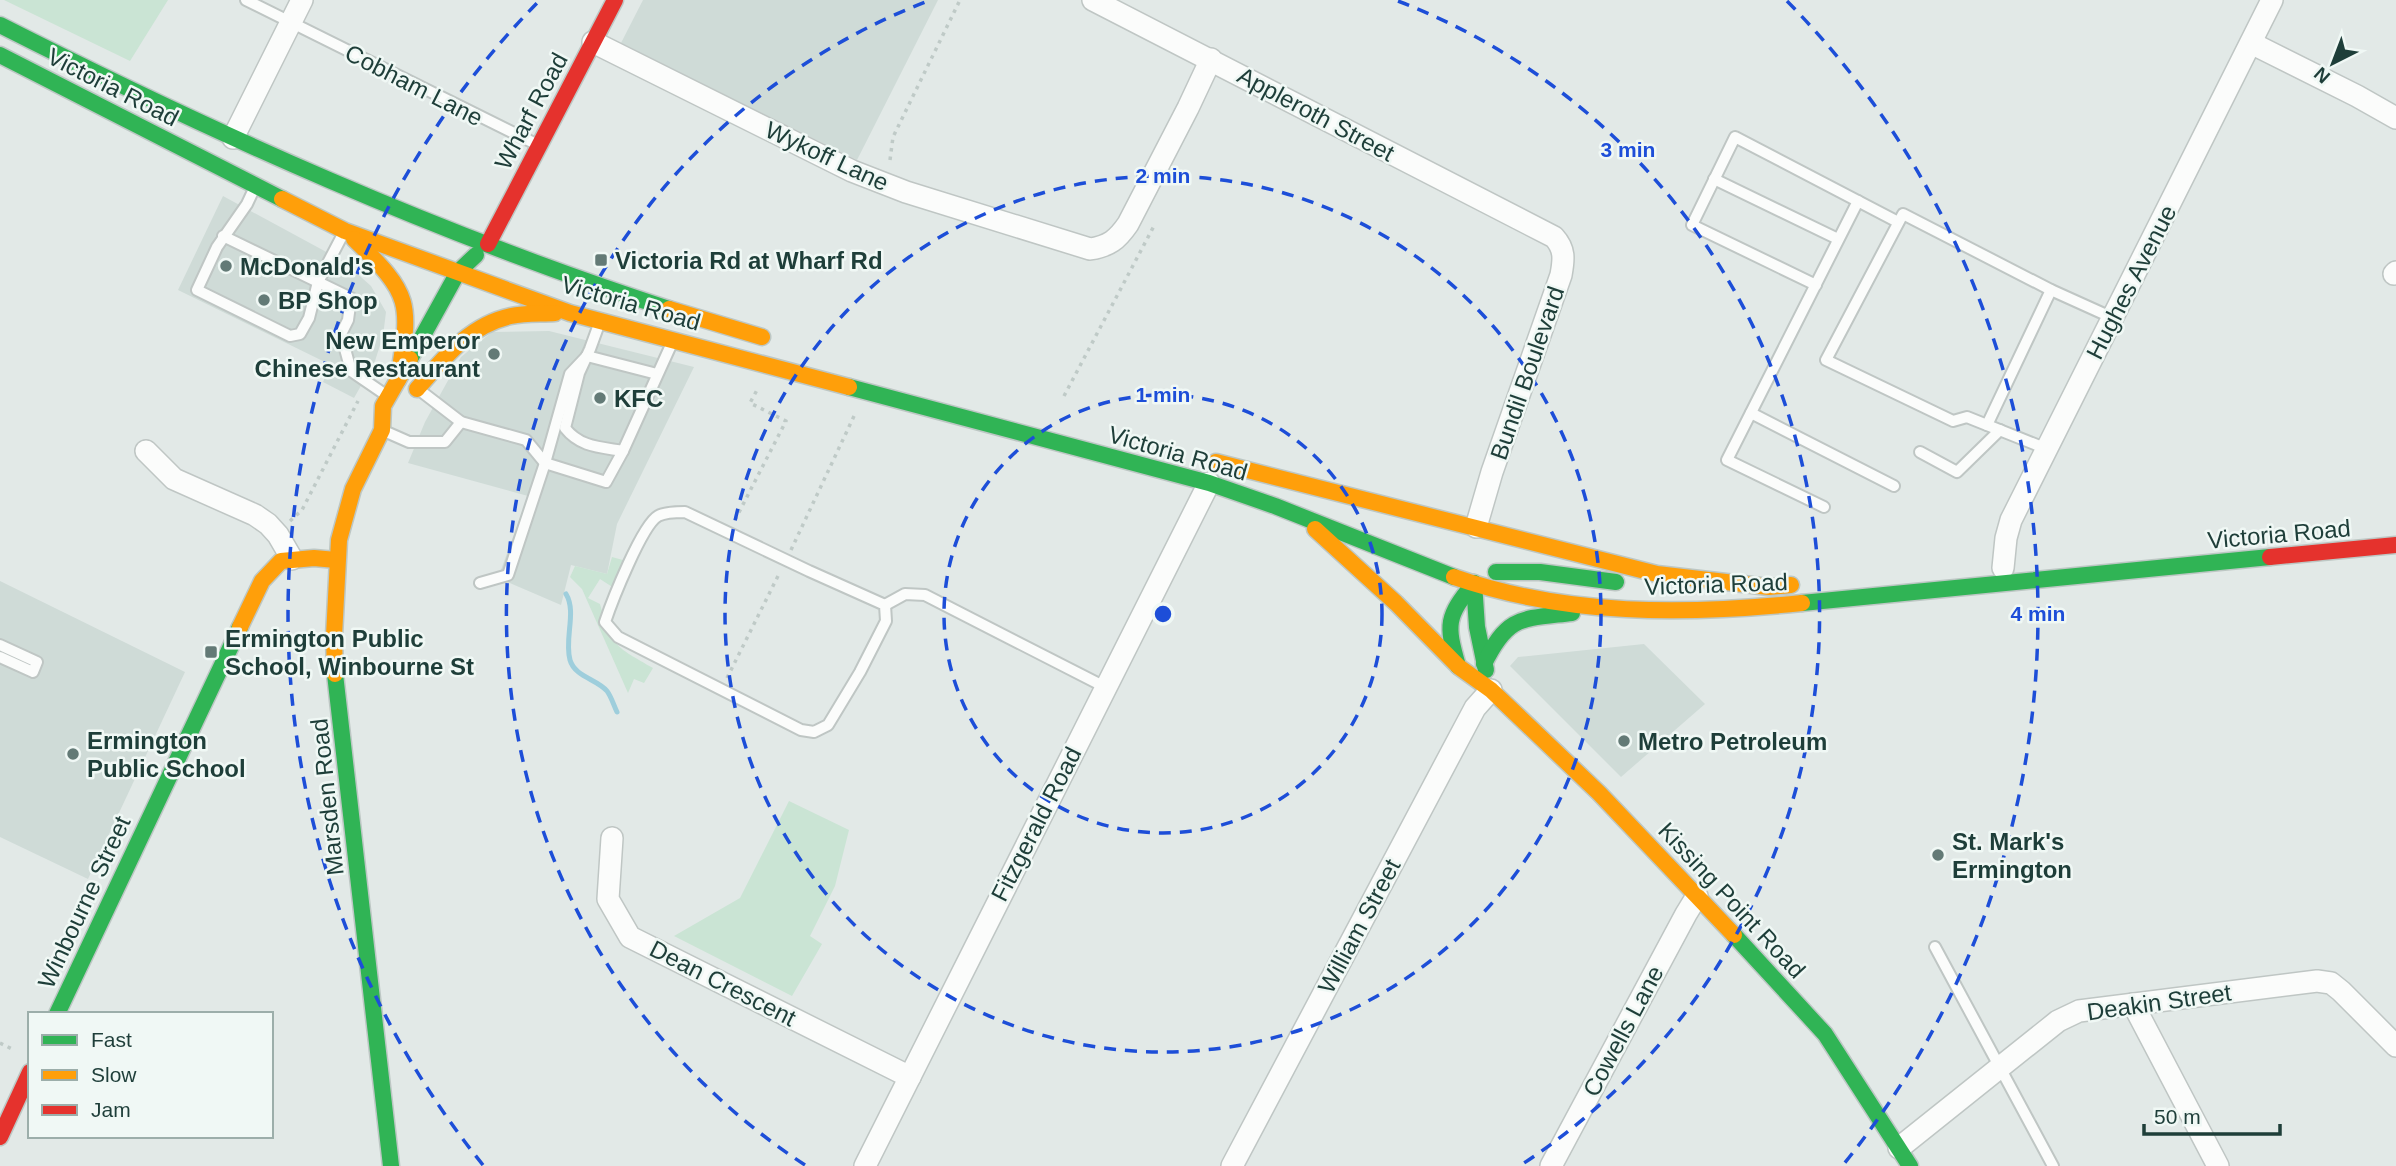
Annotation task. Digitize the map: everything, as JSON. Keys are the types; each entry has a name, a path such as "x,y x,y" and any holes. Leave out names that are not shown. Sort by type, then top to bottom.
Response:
{"main road":[{"name":"Wharf Road","path":"488,244 615,0"},
{"name":"Victoria Road","path":"0,25 119,85 350,190 622,294 774,340"},
{"name":"Victoria Road","path":"0,55 345,231 458,272 475,285 570,313 1209,483 1303,517 1425,567 1474,583 1575,606 1706,611 1755,608 2396,545"},
{"path":"345,231 386,271 403,301 405,324 398,380"},
{"name":"Marsden Road","path":"391,1166 334,664 338,540 354,489 382,430 383,406 458,272 488,244"},
{"path":"475,285 488,244"},
{"path":"417,389 463,339 489,322 510,316 570,313"},
{"name":"Marsden Road","path":"382,430 404,411 447,335"},
{"name":"Victoria Road","path":"1205,459 1657,574 1769,587 1807,584"},
{"path":"1258,474 1371,518"},
{"name":"Kissing Point Road","path":"1303,517 1396,603 1459,667 1490,690 1599,793 1697,896 1825,1034 1904,1157"},
{"name":"Victoria Road","path":"1964,571 2396,534"},
{"path":"292,559 336,560"},
{"name":"Winbourne Street","path":"58,1012 251,601 276,563 292,559"},
{"path":"1452,559 1474,583 1473,612 1477,640 1490,690"},
{"path":"1459,667 1450,637 1452,610 1474,583 1486,575 1506,571 1701,590 1769,587"},
{"path":"1484,664 1498,635 1516,621 1606,609"},
{"path":"0,1137 28,1076"}],"street":[{"path":"233,138 302,0"},
{"name":"Appleroth Street","path":"1093,0 1538,230"},
{"name":"Hughes Avenue","path":"2003,568 2011,520 2272,0"},
{"name":"Wykoff Lane","path":"593,42 852,171 906,192 1090,248 1106,246 1119,237 1128,224 1211,59"},
{"path":"2251,43 2396,118"},
{"name":"Bundil Boulevard","path":"1476,527 1564,260 1560,243 1554,237 1538,230"},
{"path":"146,451 174,479 255,515 268,524 278,534 292,559"},
{"name":"Fitzgerald Road","path":"865,1166 1209,483"},
{"name":"William Street","path":"1232,1166 1475,708 1490,690"},
{"name":"Dean Crescent","path":"612,838 608,899 630,937 909,1077"},
{"name":"Cowells Lane","path":"1551,1166 1697,896"},
{"name":"Deakin Street","path":"1904,1157 2001,1067 2058,1021 2079,1011 2317,981 2331,983 2341,990 2396,1046"},
{"path":"2133,1004 2218,1166"}],"lane":[{"name":"Cobham Lane","path":"246,0 538,145"},
{"path":"1816,285 1692,225 1735,137 1898,222"},
{"path":"1714,179 1838,239"},
{"path":"255,186 247,204 223,236 197,290 290,336 300,334 309,318 318,282 345,231"},
{"path":"1824,507 1727,460 1857,201"},
{"path":"2047,449 1967,417 1953,421 1826,360 1903,214 2113,318"},
{"path":"223,236 351,298 348,320 341,334 351,371 388,397"},
{"path":"1986,425 2052,290"},
{"path":"600,320 579,373 565,428 573,438 584,445 623,451"},
{"path":"417,389 461,422 526,440 545,463 606,482 623,451 673,339"},
{"path":"587,356 657,374"},
{"path":"480,583 508,575 545,463 570,374 587,356"},
{"path":"1751,413 1894,486"},
{"path":"382,430 410,442 445,442 461,422"},
{"path":"1920,452 1958,472 2000,430"},
{"path":"685,512 885,605 886,621 860,672 828,725 814,732 801,730 618,636 605,622 617,590 649,524 660,514 685,512"},
{"path":"885,605 905,594 925,595 1105,687"},
{"path":"0,645 37,662 33,672 0,657"},
{"path":"1935,947 2053,1166"}],"path":[{"path":"890,160 893,137 960,0"},
{"path":"1064,396 1155,224"},
{"path":"290,521 302,510 368,383"},
{"path":"730,531 786,421 750,403 760,383"},
{"path":"722,690 859,407"},
{"path":"1,1045 15,1050"}],"shaded area":[{"path":"643,0 938,0 857,160 621,43"},
{"path":"223,196 343,261 371,286 386,312 383,336 375,361 354,398 323,382 331,365 178,290"},
{"path":"549,331 694,367 617,524 607,574 571,565 561,605 498,578 528,496 408,463 425,422 461,357 492,332"},
{"name":"Ermington Public School","path":"0,581 185,672 88,879 0,837"},
{"name":"Metro Petroleum","path":"1644,644 1705,704 1621,777 1510,666 1518,657"}],"green space":[{"path":"4,0 168,0 130,61"},
{"path":"612,557 630,562 617,590 600,579 588,598 600,604 608,629 617,644 653,668 644,683 634,679 628,693 582,589 570,577 575,566 607,574"},
{"path":"789,801 849,830 835,886 810,936 822,944 792,996 674,936 740,898"}],"waterway":[{"path":"566,594 571,617 568,643 570,660 576,670 607,691 617,712"}],"traffic: fast":[{"path":"0,25 164,105 329,180 498,248 669,309"},
{"path":"0,55 282,199"},
{"path":"410,359 458,272 476,255"},
{"path":"849,387 1209,483 1275,506 1454,577"},
{"path":"1802,603 2270,557"},
{"path":"1496,572 1540,572 1616,582"},
{"path":"1474,583 1477,627 1486,670"},
{"path":"1458,666 1450,630 1451,622 1458,604 1474,583"},
{"path":"1484,664 1501,636 1518,622 1572,613"},
{"path":"58,1012 240,627"},
{"path":"335,674 391,1166"},
{"path":"1734,935 1825,1034 1910,1166"}],"traffic: slow":[{"path":"282,199 345,231 570,313 849,387"},
{"path":"354,239 387,274 403,301 405,333 398,380"},
{"path":"669,309 762,337"},
{"path":"417,389 458,344 482,327 511,316 555,313"},
{"path":"335,674 334,636 339,540 353,489 382,430 383,406 410,359"},
{"path":"1216,462 1657,574 1769,587 1791,585"},
{"path":"1315,529 1396,603 1459,667 1491,690 1599,793 1734,935"},
{"path":"240,627 262,581 281,561 314,558 336,560"},
{"path":"1454,577 1496,590 1582,606 1670,610 1802,603"}],"traffic: jam":[{"path":"488,244 615,0"},
{"path":"2270,557 2396,545"},
{"path":"0,1137 28,1076"}],"place":[{"name":"Victoria Rd at Wharf Rd","path":"601,260"},
{"name":"McDonald's","path":"226,266"},
{"name":"BP Shop","path":"264,300"},
{"name":"New Emperor Chinese Restaurant","path":"494,354"},
{"name":"KFC","path":"600,398"},
{"name":"Ermington Public School, Winbourne St","path":"211,652"},
{"name":"Metro Petroleum","path":"1624,741"},
{"name":"Ermington Public School","path":"73,754"},
{"name":"St. Mark's Ermington","path":"1938,855"}]}
